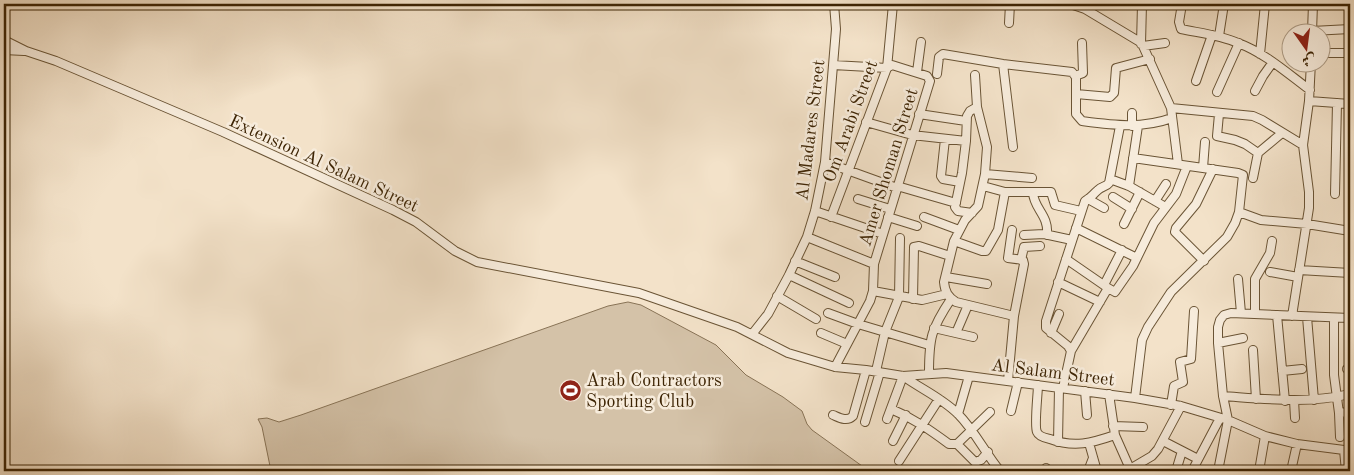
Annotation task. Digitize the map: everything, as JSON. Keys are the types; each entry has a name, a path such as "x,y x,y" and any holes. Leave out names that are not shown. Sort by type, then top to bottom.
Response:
{"street":[{"name":"Al Madares Street","path":"753,334 764,320 789,275 815,211 825,162 836,29 834,4"},
{"name":"Om Arabi Street","path":"831,217 887,68 893,4"},
{"path":"1009,23 1010,4"},
{"path":"1070,4 1085,10 1142,45 1171,108 1178,164"},
{"path":"1128,4 1142,4 1142,45"},
{"path":"1182,4 1178,22 1181,29 1239,43 1273,62 1310,90"},
{"path":"1196,81 1216,36 1224,4"},
{"path":"1260,54 1265,4"},
{"path":"1312,22 1313,4"},
{"path":"1332,30 1350,29"},
{"path":"4,40 26,51"},
{"path":"917,72 922,42"},
{"path":"1075,76 1083,73 1082,43"},
{"path":"1142,45 1165,43"},
{"path":"1216,92 1239,43"},
{"path":"4,50 26,51"},
{"name":"Extension Al Salam Street","path":"26,51 64,64 214,128 393,210 416,222 470,260 639,293 753,334"},
{"path":"1332,53 1350,53"},
{"name":"Amer Shoman Street","path":"873,291 874,264 912,135 939,57 943,54 1003,64"},
{"path":"1076,94 1110,97 1114,92 1116,68 1150,59"},
{"path":"1255,91 1273,62"},
{"path":"1012,147 1003,64 1072,72 1075,76 1076,114 1082,121 1135,126 1159,123 1172,118"},
{"path":"833,65 887,68 892,65 934,76"},
{"path":"1292,316 1307,224 1309,192 1303,145 1311,72"},
{"path":"975,75 978,107 987,147 985,174 978,206 959,230 954,241 944,288 949,296 968,305 1014,316"},
{"path":"1309,101 1350,104"},
{"path":"1334,194 1337,103"},
{"path":"972,213 956,210 956,203 966,141 966,121 970,111 978,107"},
{"path":"1171,108 1252,116 1303,145"},
{"path":"1129,186 1135,126 1132,113"},
{"path":"919,114 966,121"},
{"path":"1219,114 1217,136 1245,144 1258,154"},
{"path":"866,122 912,135 966,141"},
{"path":"1071,351 1068,346 1046,328 1046,321 1085,201 1091,198 1099,189 1108,185 1120,126"},
{"path":"1253,178 1258,154 1282,132"},
{"path":"944,139 942,176 944,179 960,182"},
{"path":"1204,168 1205,142"},
{"path":"1133,158 1241,173 1242,175 1239,212 1227,237 1171,292 1148,327 1142,340 1135,398"},
{"path":"825,162 897,187 956,203"},
{"path":"1066,259 1115,292 1137,258 1154,223 1176,194 1187,166"},
{"path":"1204,261 1175,232 1199,198 1213,169"},
{"path":"985,174 1032,178"},
{"path":"1110,178 1129,186 1165,208"},
{"path":"1155,201 1166,184"},
{"path":"983,186 1005,192 1051,192 1054,205 1081,211"},
{"path":"954,241 982,251 986,250 998,230 1005,192"},
{"path":"1124,224 1140,192"},
{"path":"1033,193 1034,200 1046,220 1047,235"},
{"path":"1113,197 1132,209"},
{"path":"858,199 917,226"},
{"path":"1088,199 1104,208"},
{"path":"815,211 883,234"},
{"path":"1239,212 1261,220 1307,224 1350,231"},
{"path":"924,217 959,230"},
{"path":"1076,228 1137,258"},
{"path":"1012,230 1008,258 1021,260"},
{"path":"1024,235 1047,235 1072,240"},
{"path":"806,237 874,264"},
{"path":"865,422 878,372 885,332 899,297 900,238"},
{"path":"1255,314 1254,279 1270,253 1272,241"},
{"path":"913,299 914,247 919,246 950,256"},
{"path":"1008,381 1014,316 1024,264 1021,260 1024,247 1040,246"},
{"path":"1058,442 1061,388 1071,351 1100,302 1122,250"},
{"path":"795,261 835,277"},
{"path":"1270,272 1350,273"},
{"path":"789,275 849,303"},
{"path":"946,277 987,284"},
{"path":"1238,279 1241,313"},
{"path":"1058,282 1100,302"},
{"path":"835,367 870,301 873,291 913,299 949,296"},
{"path":"777,296 816,319"},
{"path":"929,373 929,345 934,328 949,296"},
{"path":"956,333 968,305"},
{"path":"1171,405 1174,386 1183,382 1180,363 1191,359 1194,311"},
{"path":"828,313 929,345"},
{"path":"1218,471 1224,419 1218,343 1220,320 1231,313 1350,318"},
{"path":"1051,333 1059,314"},
{"path":"1277,315 1285,401"},
{"path":"1307,317 1314,400"},
{"path":"1334,318 1334,374 1340,437"},
{"path":"934,328 973,337"},
{"path":"821,333 847,344"},
{"name":"Al Salam Street","path":"753,334 788,353 835,367 903,376 929,373 969,376 1135,398 1181,406 1224,419 1266,436 1297,444 1347,450"},
{"path":"1218,343 1243,338"},
{"path":"1253,350 1256,399"},
{"path":"1282,371 1302,369"},
{"path":"833,416 845,420 853,416 866,370"},
{"path":"887,419 903,376 939,399 958,414 972,430 1000,471"},
{"path":"958,414 969,376"},
{"path":"1011,411 1018,382"},
{"path":"1038,385 1036,429 1040,436 1058,442 1074,444 1090,443 1115,435"},
{"path":"1085,391 1087,415"},
{"path":"1109,394 1115,435 1131,470 1152,456 1181,406"},
{"path":"1222,396 1285,401 1314,400 1350,394"},
{"path":"899,461 939,399"},
{"path":"1294,400 1295,418"},
{"path":"890,409 922,424 949,444 957,444 990,412"},
{"path":"1339,413 1350,412"},
{"path":"893,441 906,416"},
{"path":"1192,471 1224,419"},
{"path":"1113,426 1143,427"},
{"path":"1259,471 1266,436"},
{"path":"1162,441 1198,459"},
{"path":"1090,443 1097,471"},
{"path":"957,444 975,462 981,460 988,452"},
{"path":"1291,471 1297,444"},
{"path":"1346,471 1347,450"},
{"path":"1176,471 1182,451"},
{"path":"1088,471 1093,458"},
{"path":"988,471 995,464"}],"shaded area":[{"name":"Arab Contractors Sporting Club","path":"628,302 641,305 716,345 746,375 783,397 802,411 807,424 812,430 869,471 271,471 262,427 258,419 267,418 279,422 608,306"}],"place":[{"name":"Arab Contractors Sporting Club","path":"570,390"}]}
